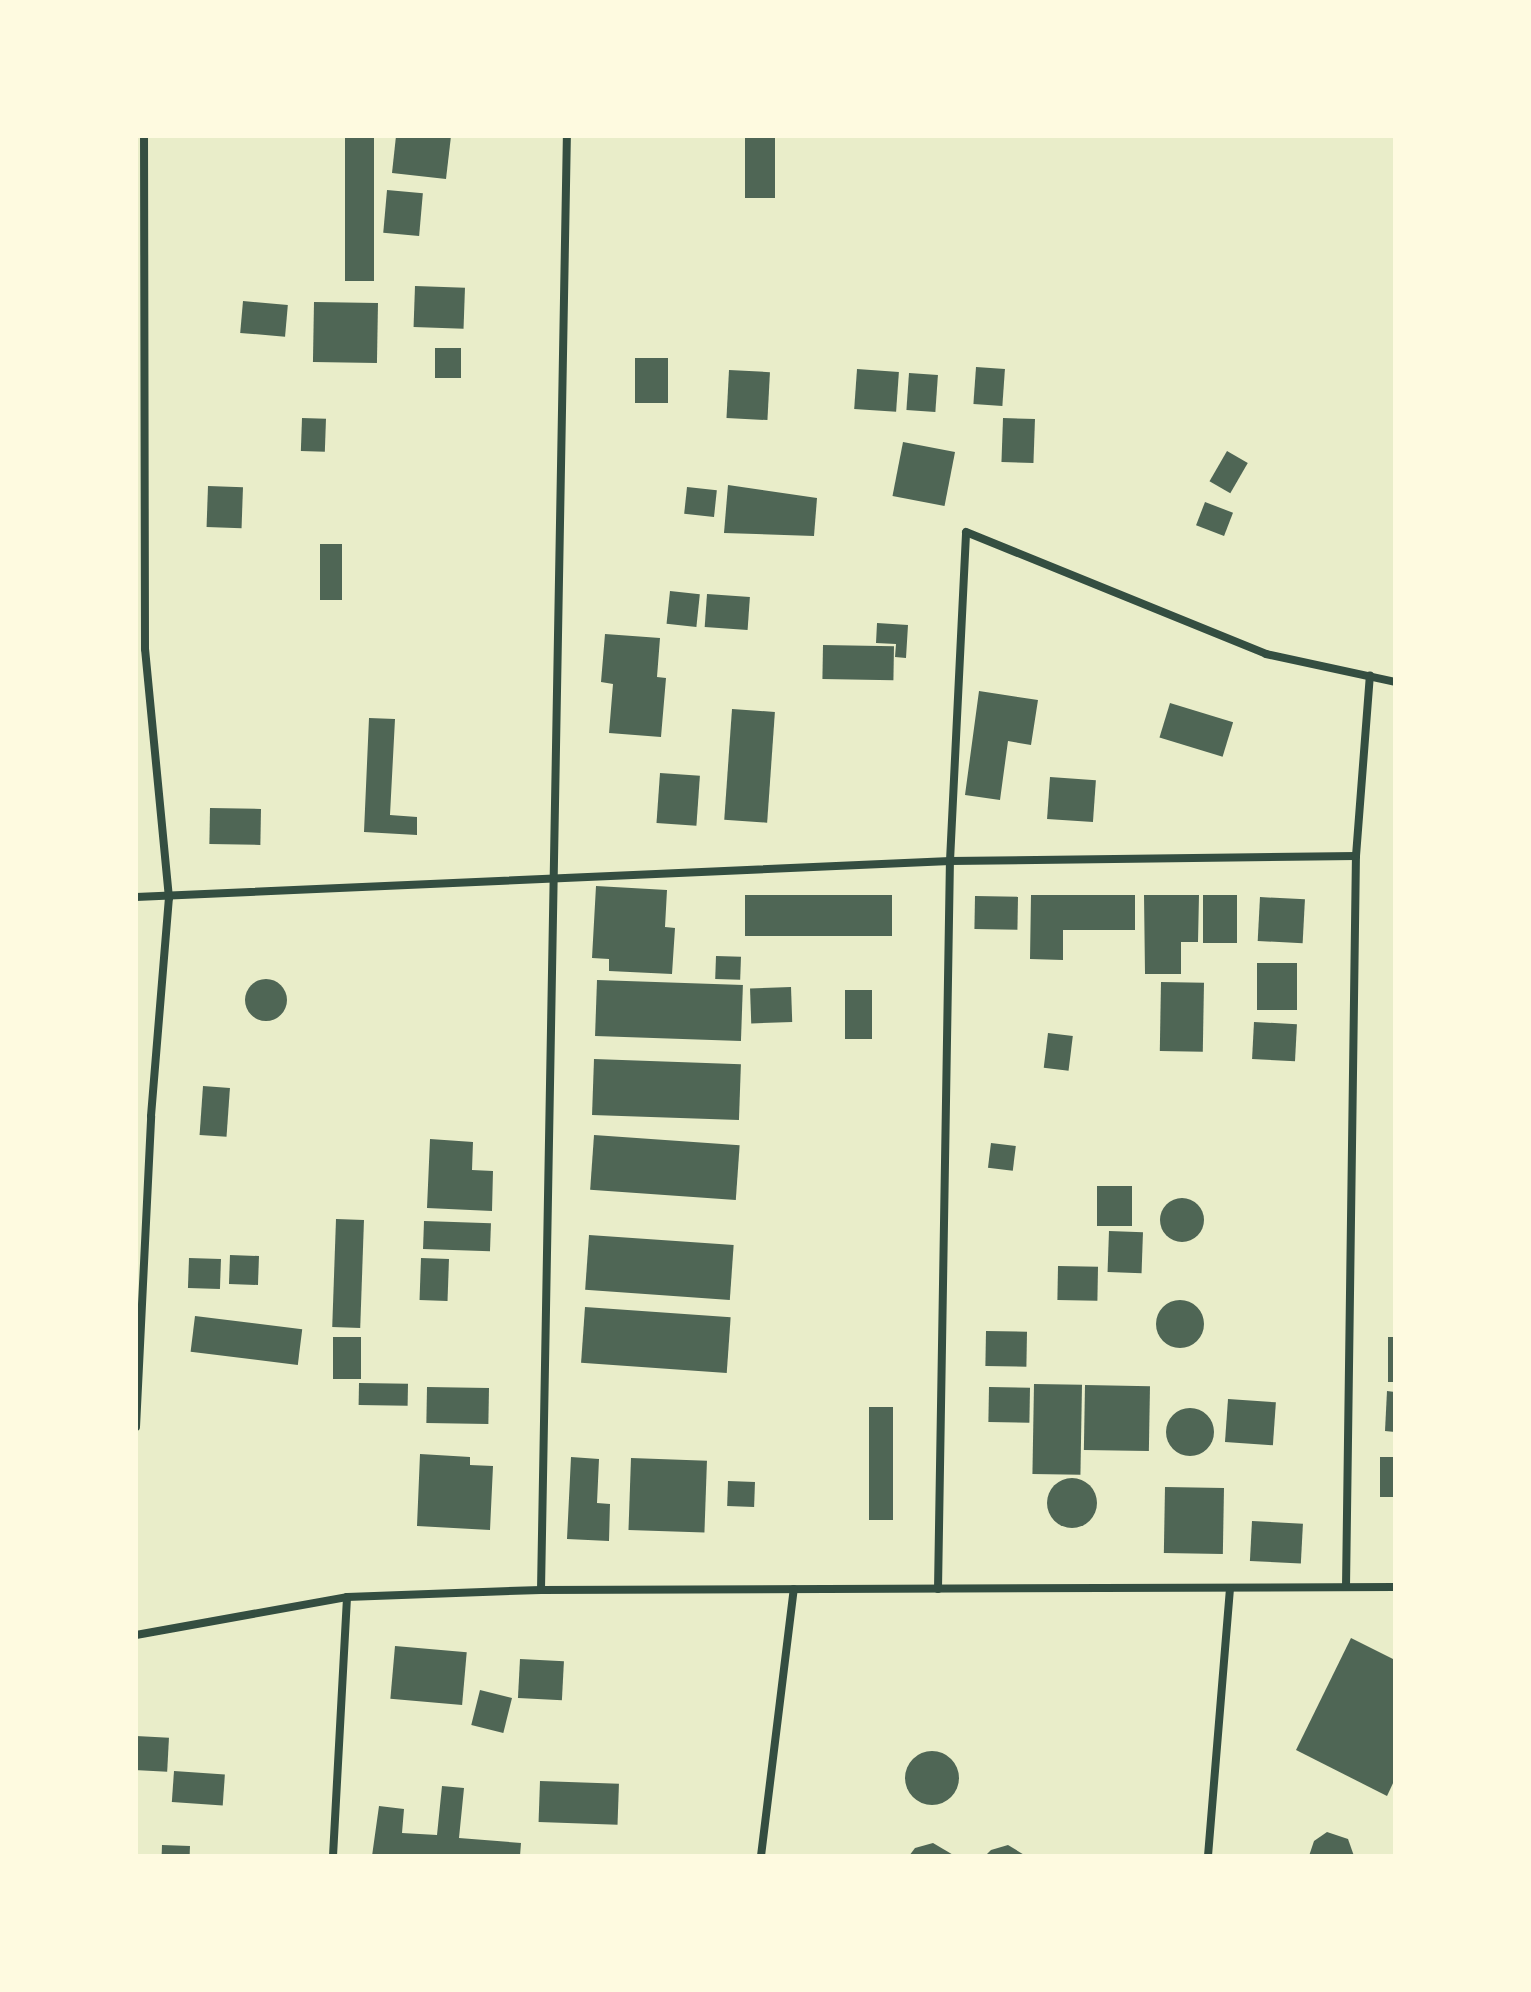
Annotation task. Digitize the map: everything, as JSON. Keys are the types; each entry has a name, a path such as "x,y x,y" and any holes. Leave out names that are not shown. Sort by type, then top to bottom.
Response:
{"street":[{"path":"136,1427 151,1116 169,898 145,649 144,136"},
{"path":"541,1590 567,136"},
{"path":"938,1589 950,861 966,532 1266,654 1395,682"},
{"path":"1346,1587 1356,856 1370,676"},
{"path":"136,897 169,898 950,861 1356,856"},
{"path":"136,1635 347,1597 541,1590 1395,1587"},
{"path":"1208,1856 1230,1588"},
{"path":"761,1856 794,1589"},
{"path":"333,1856 347,1597"}],"building":[{"path":"345,136 374,136 374,281 345,281"},
{"path":"396,136 451,136 446,179 392,173"},
{"path":"745,136 775,136 775,198 745,198"},
{"path":"387,190 423,193 419,236 383,233"},
{"path":"415,286 465,288 464,329 414,327"},
{"path":"243,301 288,305 285,337 240,333"},
{"path":"314,302 378,303 377,363 313,362"},
{"path":"435,348 461,348 461,378 435,378"},
{"path":"635,358 668,358 668,403 635,403"},
{"path":"976,367 1005,369 1002,406 973,404"},
{"path":"857,369 899,372 896,412 854,409"},
{"path":"729,370 770,372 767,420 726,418"},
{"path":"909,373 938,375 935,412 906,410"},
{"path":"302,418 326,419 325,452 301,451"},
{"path":"1003,418 1035,419 1033,463 1001,462"},
{"path":"903,442 955,452 945,506 893,496"},
{"path":"1227,451 1248,463 1230,493 1210,481"},
{"path":"728,485 817,498 814,536 724,533"},
{"path":"208,486 243,487 242,528 207,527"},
{"path":"687,487 717,490 714,517 684,514"},
{"path":"1205,502 1233,513 1224,536 1196,525"},
{"path":"320,544 342,544 342,600 320,600"},
{"path":"670,591 700,594 696,627 667,624"},
{"path":"707,594 750,597 748,630 705,627"},
{"path":"877,623 908,625 906,658 895,657 896,644 876,643"},
{"path":"605,634 660,638 657,677 666,678 661,737 609,733 613,684 601,682"},
{"path":"823,645 894,646 893,680 822,679"},
{"path":"979,691 1038,700 1031,745 1008,741 1000,800 965,795"},
{"path":"1170,703 1233,722 1223,757 1159,737"},
{"path":"732,709 775,712 767,823 724,820"},
{"path":"369,718 395,719 390,815 417,817 417,835 364,832"},
{"path":"660,773 700,776 696,826 657,823"},
{"path":"1050,777 1096,780 1093,822 1047,819"},
{"path":"210,808 261,809 260,845 209,844"},
{"path":"596,886 667,890 665,927 675,928 672,974 609,971 609,959 592,958"},
{"path":"745,895 892,895 892,936 745,936"},
{"path":"1031,895 1135,895 1135,930 1063,930 1063,960 1030,959"},
{"path":"1144,895 1199,895 1198,942 1181,942 1181,974 1145,974"},
{"path":"1203,895 1237,895 1237,943 1203,943"},
{"path":"975,896 1018,897 1017,930 974,929"},
{"path":"1260,897 1305,899 1303,943 1258,941"},
{"path":"716,956 741,957 740,980 715,979"},
{"path":"1257,963 1297,963 1297,1010 1257,1010"},
{"path":"266,979 281,985 287,1000 281,1015 266,1021 251,1015 245,1000 251,985"},
{"path":"597,980 743,985 741,1041 595,1036"},
{"path":"1161,982 1204,983 1203,1052 1160,1051"},
{"path":"791,987 792,1022 751,1023 750,988"},
{"path":"845,990 872,990 872,1039 845,1039"},
{"path":"1254,1022 1297,1024 1295,1061 1252,1059"},
{"path":"1048,1033 1073,1036 1069,1071 1044,1068"},
{"path":"594,1059 741,1064 739,1120 592,1115"},
{"path":"203,1086 230,1088 227,1137 200,1135"},
{"path":"594,1135 740,1145 736,1200 590,1190"},
{"path":"430,1139 473,1142 472,1170 493,1171 492,1211 427,1208"},
{"path":"991,1143 1016,1146 1013,1171 988,1168"},
{"path":"1097,1186 1132,1186 1132,1226 1097,1226"},
{"path":"1182,1198 1198,1204 1204,1220 1198,1236 1182,1242 1166,1236 1160,1220 1166,1204"},
{"path":"336,1219 364,1220 360,1328 332,1327"},
{"path":"424,1221 491,1223 490,1251 423,1249"},
{"path":"1109,1231 1143,1232 1142,1273 1108,1272"},
{"path":"589,1235 734,1245 730,1300 585,1290"},
{"path":"230,1255 259,1256 258,1285 229,1284"},
{"path":"189,1258 221,1259 220,1289 188,1288"},
{"path":"421,1258 449,1259 448,1301 420,1300"},
{"path":"1058,1266 1098,1267 1097,1301 1057,1300"},
{"path":"1180,1300 1197,1307 1204,1324 1197,1341 1180,1348 1163,1341 1156,1324 1163,1307"},
{"path":"585,1307 731,1317 727,1373 581,1363"},
{"path":"195,1316 302,1329 298,1365 191,1352"},
{"path":"986,1331 1027,1332 1026,1367 985,1366"},
{"path":"333,1337 361,1337 361,1379 333,1379"},
{"path":"1388,1337 1395,1337 1395,1382 1388,1382"},
{"path":"359,1383 408,1384 408,1406 359,1405"},
{"path":"1034,1384 1082,1385 1080,1475 1032,1474"},
{"path":"1085,1385 1150,1386 1149,1451 1084,1450"},
{"path":"427,1387 489,1388 488,1424 426,1423"},
{"path":"989,1387 1030,1388 1029,1423 988,1422"},
{"path":"1387,1391 1395,1392 1395,1432 1385,1431"},
{"path":"1228,1399 1276,1402 1273,1445 1225,1442"},
{"path":"869,1407 893,1407 893,1520 869,1520"},
{"path":"1190,1408 1207,1415 1214,1432 1207,1449 1190,1456 1173,1449 1166,1432 1173,1415"},
{"path":"420,1454 470,1457 470,1465 493,1466 490,1530 417,1526"},
{"path":"571,1457 599,1459 597,1503 610,1504 609,1541 567,1539"},
{"path":"1380,1457 1395,1457 1395,1497 1380,1497"},
{"path":"631,1458 707,1461 704,1533 628,1530"},
{"path":"1072,1478 1090,1485 1097,1503 1090,1521 1072,1528 1054,1521 1047,1503 1054,1485"},
{"path":"728,1481 755,1482 754,1507 727,1506"},
{"path":"1165,1487 1224,1488 1223,1554 1164,1553"},
{"path":"1252,1521 1303,1524 1301,1564 1250,1561"},
{"path":"1351,1638 1395,1660 1395,1779 1387,1796 1296,1750"},
{"path":"395,1646 467,1652 462,1705 390,1699"},
{"path":"520,1659 564,1661 562,1700 518,1698"},
{"path":"480,1690 512,1698 503,1733 471,1725"},
{"path":"136,1736 169,1738 167,1772 136,1770"},
{"path":"932,1751 951,1759 959,1778 951,1797 932,1805 913,1797 905,1778 913,1759"},
{"path":"174,1771 225,1775 223,1805 172,1802"},
{"path":"540,1781 619,1784 618,1825 539,1822"},
{"path":"442,1786 464,1788 459,1838 521,1843 520,1856 372,1856 379,1806 404,1809 402,1833 437,1835"},
{"path":"1327,1832 1348,1839 1354,1856 1309,1856 1314,1841"},
{"path":"933,1843 955,1856 909,1856 915,1848"},
{"path":"162,1845 190,1846 190,1856 162,1856"},
{"path":"1008,1845 1026,1856 985,1856 991,1850"}]}
